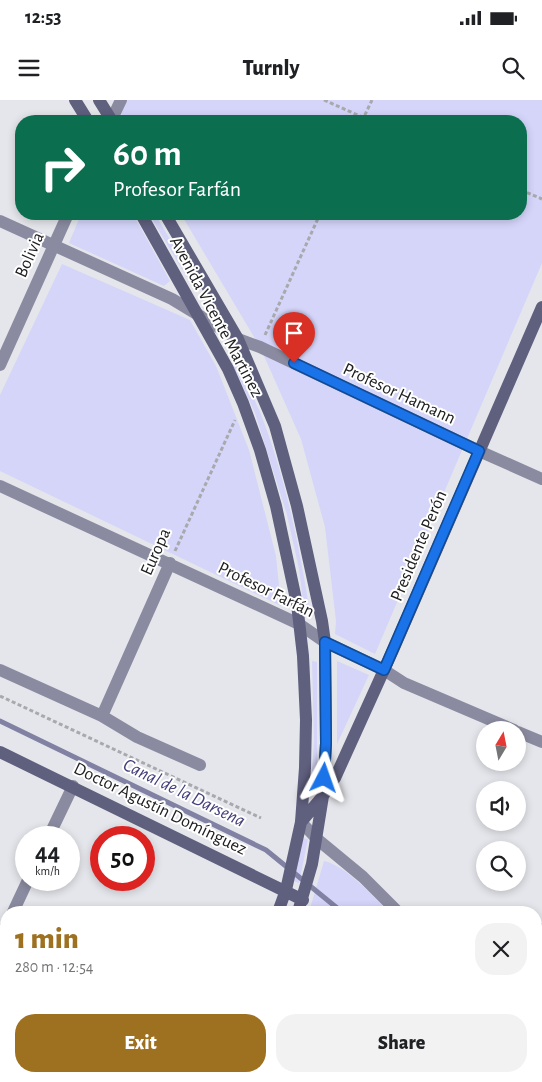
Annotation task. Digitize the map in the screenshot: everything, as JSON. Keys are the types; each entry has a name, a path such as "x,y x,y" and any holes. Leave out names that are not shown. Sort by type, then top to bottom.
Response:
{"main road":[{"path":"75,100 84,115"},
{"path":"99,100 108,115"},
{"name":"Avenida Vicente Martinez","path":"144,220 198,313 228,369 243,403 260,450 276,506 297,604 306,720 305,768 301,822 286,890 280,906"},
{"name":"Avenida Vicente Martinez","path":"169,220 238,339 262,393 283,451 297,506 325,642 326,743 323,796 317,839 300,906"},
{"name":"Presidente Perón","path":"301,822 323,796 335,778 542,307"},
{"name":"Doctor Agustín Domínguez","path":"0,752 286,890 303,900"}],"street":[{"path":"114,115 121,100"},
{"name":"Bolivia","path":"0,365 65,220"},
{"name":"Profesor Hamann","path":"0,221 172,299 198,313 238,339 260,347 542,480"},
{"name":"Profesor Farfán","path":"0,486 299,624 325,642 384,670 404,683 493,721"},
{"name":"Europa","path":"102,716 170,563"},
{"path":"0,670 102,716 137,737 200,765"},
{"path":"526,735 542,742"},
{"path":"54,826 73,786"},
{"path":"301,822 317,839 363,877 392,906"},
{"path":"16,906 23,891"}],"path":[{"path":"324,100 353,115"},
{"path":"365,115 372,100"},
{"path":"527,193 542,199"},
{"path":"260,347 317,220"},
{"name":"Europa","path":"170,563 243,403"},
{"path":"0,696 260,818"}],"shaded area":[{"path":"121,100 542,100 542,263 375,654 335,634 336,621 325,527 301,439 260,347 185,220 527,220 527,115 122,115 117,107"},
{"path":"79,220 136,220 170,281 164,286 69,243"},
{"path":"153,220 159,220 200,290 195,291"},
{"path":"62,264 190,320 216,366 249,450 276,556 281,606 0,471 0,395"},
{"path":"227,352 233,353 260,412 277,462 297,540 311,619 305,616 299,569 287,515 255,413"},
{"path":"312,661 317,662 317,773 312,771 314,740"},
{"path":"337,661 369,675 337,744"},
{"path":"302,838 308,839 299,883 293,881"},
{"path":"324,861 350,875 383,906 311,906"}],"waterway":[{"name":"Canal de la Darsena","path":"0,721 266,850 335,906"}],"route":[{"path":"294,363 479,451 384,670 325,642 326,743 324,778"}]}
